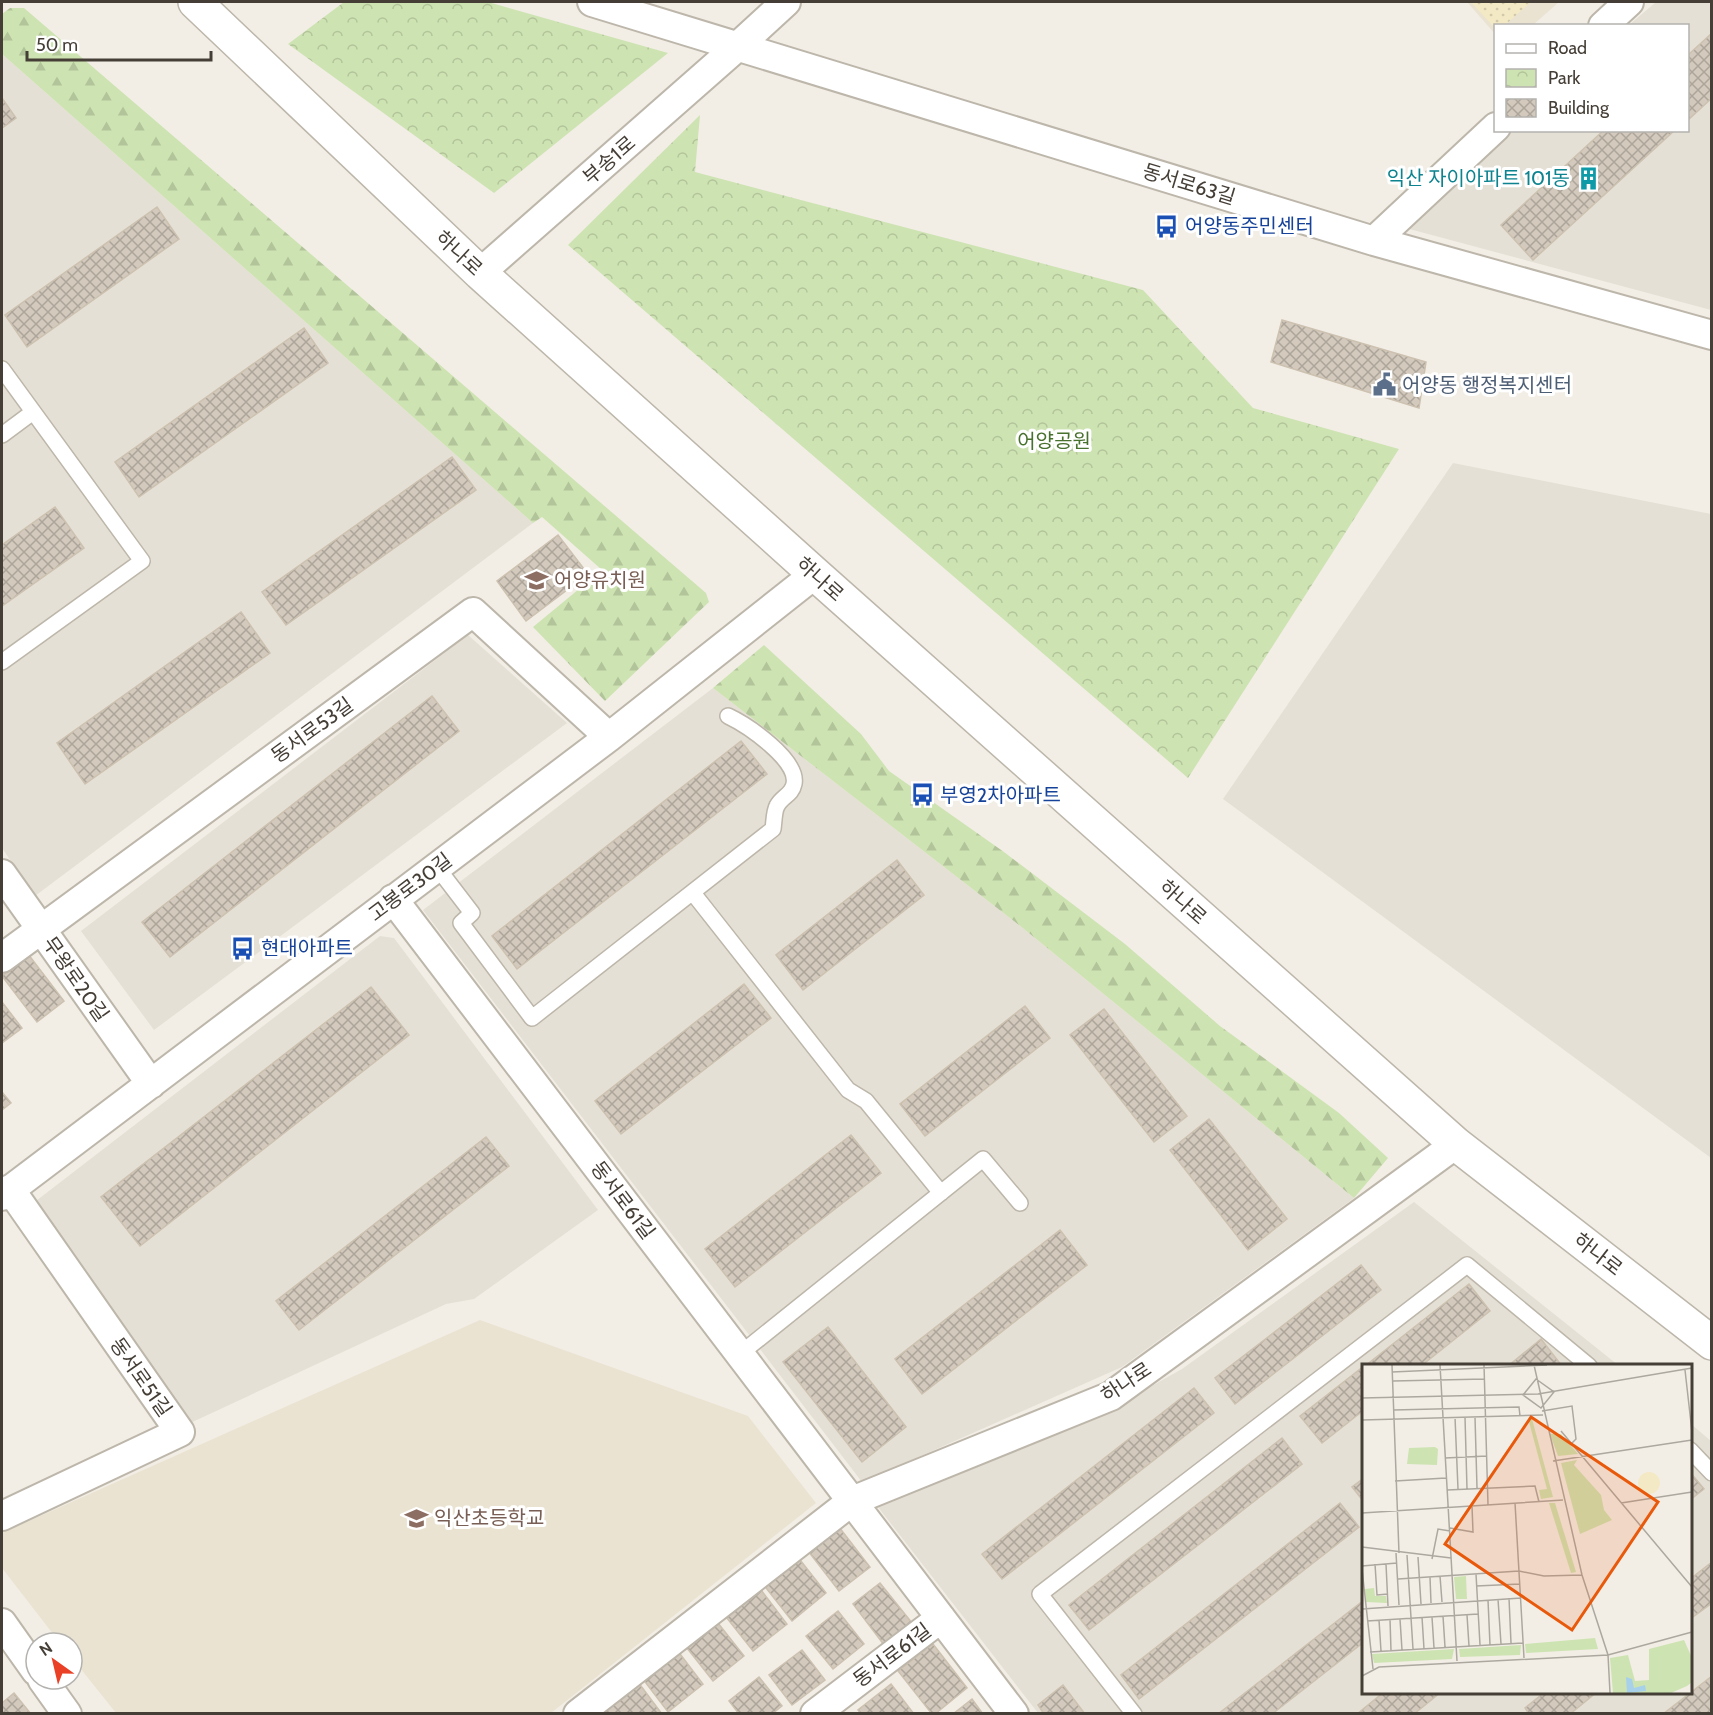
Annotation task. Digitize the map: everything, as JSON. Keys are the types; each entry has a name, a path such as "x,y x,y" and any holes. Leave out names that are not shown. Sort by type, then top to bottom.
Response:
{"street":[{"name":"하나로","path":"195,2 480,273 1456,1144 1712,1343"},
{"path":"592,2 737,47"},
{"name":"부송1로","path":"480,273 786,2"},
{"path":"1605,24 1629,2"},
{"name":"동서로63길","path":"737,47 1374,241 1712,335"},
{"path":"1374,241 1494,129"},
{"name":"고봉로30길","path":"6,1193 609,737 815,574"},
{"name":"동서로53길","path":"2,958 473,612 609,737"},
{"name":"무왕로20길","path":"2,874 151,1084"},
{"name":"동서로61길","path":"393,899 1014,1713"},
{"name":"하나로","path":"852,1502 1111,1396 1456,1144"},
{"name":"동서로51길","path":"2,1516 180,1432 6,1193"},
{"path":"578,1713 852,1502"},
{"name":"동서로61길","path":"815,1713 941,1618"},
{"path":"2,1623 24,1654"},
{"path":"51,1691 67,1713"}],"lane":[{"path":"2,369 142,561 2,662"},
{"path":"2,435 33,412"},
{"path":"436,866 472,913 461,923 532,1018 774,829 777,806 790,794 795,783 794,774 774,747 746,724 728,716"},
{"path":"693,893 848,1090 866,1101 941,1193"},
{"path":"740,1354 983,1159 1020,1203"},
{"path":"1134,1713 1040,1594 1467,1264 1588,1364"},
{"path":"1692,1452 1712,1473"}],"shaded area":[{"path":"1467,2 1559,2 1534,24 1494,24 1494,33"},
{"path":"1656,2 1711,2 1711,310 1402,227 1510,132 1689,132 1689,24 1630,24"},
{"path":"2,54 533,523 35,896 2,848"},
{"path":"1453,463 1711,514 1711,1158 1223,799"},
{"name":"현대아파트","path":"468,635 567,723 154,1030 81,931"},
{"name":"부영2차아파트","path":"713,688 1019,925 1354,1198 1122,1367 862,1482 423,910"},
{"name":"현대아파트","path":"380,936 394,938 598,1210 474,1299 446,1304 186,1425 32,1204"},
{"path":"1414,1202 1617,1364 1362,1364 1362,1694 1692,1694 1692,1425 1711,1441 1711,1713 1038,1713 878,1507 1109,1410 1182,1369"},
{"name":"익산초등학교","path":"480,1320 748,1416 816,1503 551,1713 116,1713 84,1673 84,1631 51,1631 2,1568 2,1533"}],"green space":[{"path":"344,2 488,2 668,53 494,193 288,44"},
{"path":"10,8 24,8 706,593 709,602 605,701 533,627 602,570 542,517 533,523 2,54 2,14"},
{"name":"어양공원","path":"700,115 695,172 1143,290 1253,408 1399,449 1188,778 568,245"},
{"path":"764,645 861,734 889,771 1004,852 1125,944 1220,1026 1339,1113 1388,1158 1354,1198 1019,925 713,688"}],"sand":[{"path":"1471,2 1531,2 1506,24 1494,24 1494,27"}],"building":[{"path":"1712,33 1712,98 1689,119 1689,54"},
{"path":"2,98 16,118 2,128"},
{"name":"익산 자이아파트 101동","path":"1602,132 1673,132 1533,260 1501,225"},
{"path":"157,207 179,239 27,347 5,315"},
{"name":"어양동 행정복지센터","path":"1282,320 1426,362 1419,408 1271,362"},
{"path":"304,328 328,363 139,497 115,462"},
{"path":"452,457 476,490 286,625 262,592"},
{"path":"55,507 84,548 2,606 2,545"},
{"path":"558,535 588,574 526,621 497,581"},
{"path":"241,612 270,653 85,784 57,743"},
{"path":"432,696 459,731 170,957 142,922"},
{"path":"741,741 767,774 517,969 492,936"},
{"path":"897,860 924,895 803,990 776,955"},
{"path":"28,954 64,1001 37,1022 2,976"},
{"path":"744,984 771,1018 621,1134 595,1101"},
{"path":"371,987 409,1035 140,1246 101,1197"},
{"path":"2,1002 22,1028 2,1043"},
{"path":"1025,1006 1050,1038 925,1136 900,1104"},
{"path":"1104,1009 1187,1116 1154,1142 1070,1035"},
{"path":"2,1092 11,1103 2,1110"},
{"path":"1209,1119 1287,1219 1248,1250 1170,1150"},
{"path":"851,1135 881,1173 735,1287 705,1249"},
{"path":"486,1137 509,1166 299,1330 276,1301"},
{"path":"1060,1230 1087,1265 922,1394 895,1359"},
{"path":"1361,1265 1381,1290 1235,1404 1215,1378"},
{"path":"1469,1284 1490,1311 1424,1364 1368,1364"},
{"path":"828,1327 906,1427 862,1462 783,1362"},
{"path":"1541,1339 1560,1364 1510,1364"},
{"path":"1362,1368 1362,1412 1322,1443 1300,1416"},
{"path":"1194,1388 1214,1413 1002,1579 982,1554"},
{"path":"1282,1438 1302,1464 1089,1630 1069,1605"},
{"path":"1692,1474 1704,1489 1692,1498"},
{"path":"1362,1480 1362,1500 1352,1487"},
{"path":"1340,1503 1359,1527 1139,1699 1121,1675"},
{"path":"839,1527 870,1567 839,1591 808,1551"},
{"path":"797,1556 826,1593 792,1621 763,1584"},
{"path":"1712,1562 1712,1603 1692,1618 1692,1577"},
{"path":"880,1583 912,1623 884,1645 853,1604"},
{"path":"761,1590 787,1624 753,1651 726,1617"},
{"path":"1362,1602 1362,1644 1272,1714 1218,1714"},
{"path":"838,1611 864,1644 833,1669 806,1636"},
{"path":"718,1623 744,1656 713,1681 687,1648"},
{"path":"933,1644 967,1688 935,1714 932,1714 898,1671"},
{"path":"674,1646 703,1684 668,1712 639,1674"},
{"path":"802,1650 825,1680 792,1705 769,1675"},
{"path":"1712,1676 1712,1710 1707,1714 1663,1714 1689,1694 1692,1694 1692,1692"},
{"path":"759,1677 782,1706 772,1714 739,1714 729,1701"},
{"path":"638,1682 662,1714 606,1714 603,1709"},
{"path":"891,1684 914,1714 861,1714 858,1710"},
{"path":"1063,1685 1085,1714 1044,1714 1038,1705"},
{"path":"14,1693 31,1714 2,1714 2,1703"},
{"path":"1382,1694 1439,1694 1414,1714 1357,1714"},
{"path":"1542,1694 1595,1694 1570,1714 1529,1714 1525,1708"},
{"path":"972,1699 983,1714 953,1714"}],"place":[{"name":"익산 자이아파트 101동","path":"1588,178"},
{"name":"어양동주민센터","path":"1167,226"},
{"name":"어양동 행정복지센터","path":"1384,385"},
{"name":"어양유치원","path":"536,580"},
{"name":"부영2차아파트","path":"922,795"},
{"name":"현대아파트","path":"243,948"},
{"name":"익산초등학교","path":"416,1518"}]}
